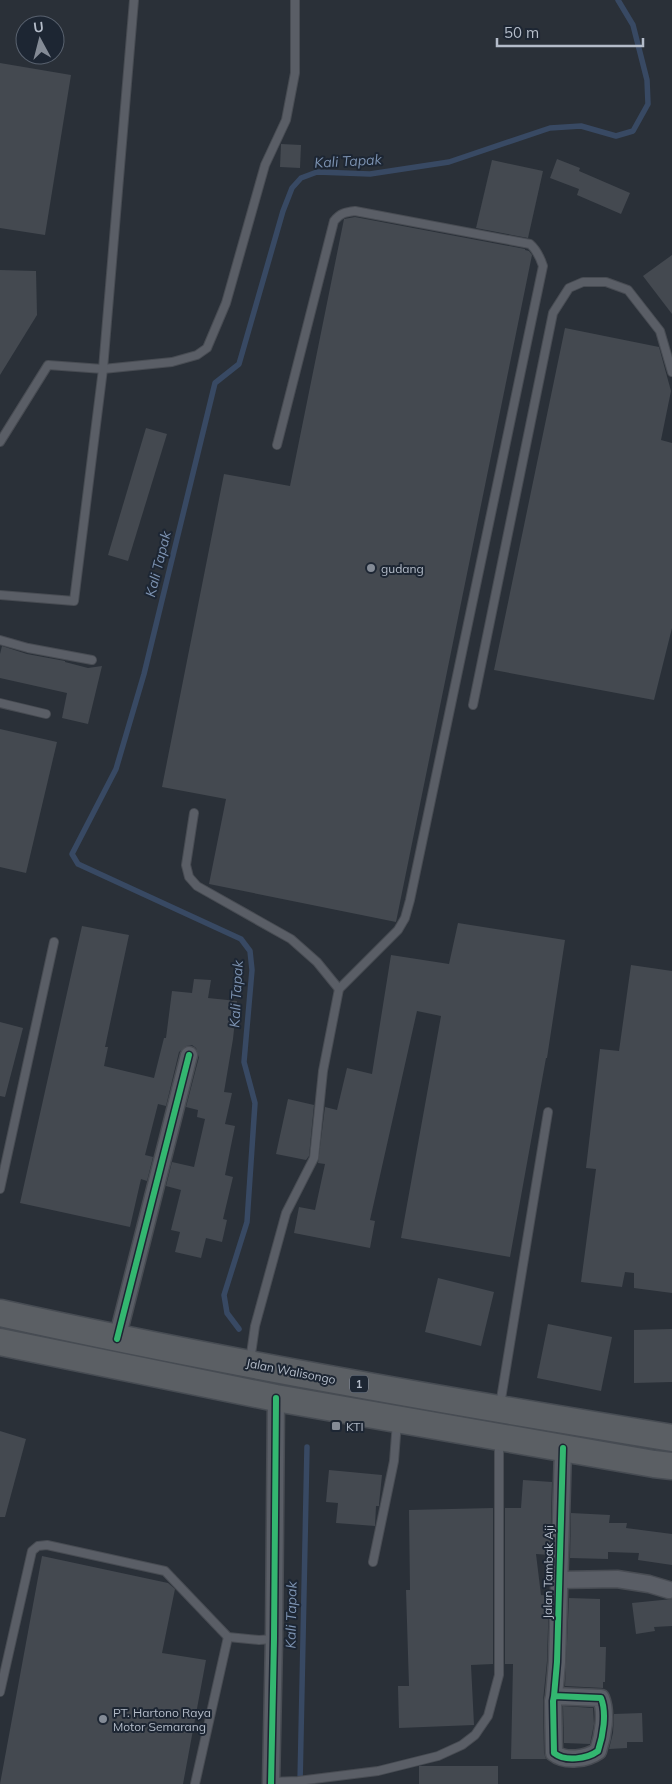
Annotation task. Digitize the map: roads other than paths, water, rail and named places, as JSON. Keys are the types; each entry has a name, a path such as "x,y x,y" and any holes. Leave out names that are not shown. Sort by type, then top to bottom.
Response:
{"highway":[{"name":"Jalan Walisongo","path":"0,1313 117,1339 500,1410 672,1438"},
{"path":"0,1342 276,1398 499,1438 672,1466"}],"street":[{"path":"117,1339 189,1055"},
{"path":"271,1783 276,1398"},
{"name":"Jalan Tambak Aji","path":"554,1696 601,1698 603,1722 601,1744 598,1751 589,1756 565,1758 558,1757 554,1753 554,1696 557,1662 563,1448"},
{"name":"Jalan Tambak Aji","path":"559,1580 617,1579 649,1584 669,1590"}],"lane":[{"path":"0,595 74,601 103,369 134,0"},
{"path":"0,442 48,364 103,369 172,362 197,355 207,348 226,303 265,165 286,120 295,72 295,0"},
{"path":"250,1363 255,1326 286,1213 314,1158 323,1071 339,988 398,930 405,918 410,900 543,266 541,257 536,249 530,244 355,211 338,215 334,221 277,445"},
{"path":"473,706 553,313 569,288 583,282 606,282 628,290 660,332 672,372"},
{"path":"0,640 28,648 92,660"},
{"path":"0,703 46,714"},
{"path":"194,813 186,865 189,877 197,886 291,939 318,962 339,988"},
{"path":"0,1189 54,942"},
{"path":"500,1410 548,1112"},
{"path":"373,1562 394,1461 397,1420"},
{"path":"271,1783 318,1779 378,1770 438,1756 462,1745 475,1734 488,1716 498,1674 499,1438"},
{"path":"0,1692 32,1551 38,1546 47,1545 165,1571 228,1637 259,1640 274,1639"},
{"path":"195,1784 228,1637"}],"waterway":[{"name":"Kali Tapak","path":"239,1329 227,1313 224,1295 247,1222 255,1103 244,1062 252,970 250,951 241,939 78,864 72,854 116,769 144,674 215,383 239,364 283,211 292,188 301,178 317,172 370,174 449,162 550,128 581,126 616,136 633,131 648,104 647,80 633,25 618,0"},
{"name":"Kali Tapak","path":"300,1784 307,1447"}],"place":[{"name":"gudang","path":"371,568"},
{"name":"KTI","path":"336,1426"},
{"name":"PT. Hartono Raya Motor Semarang","path":"103,1719"}]}
